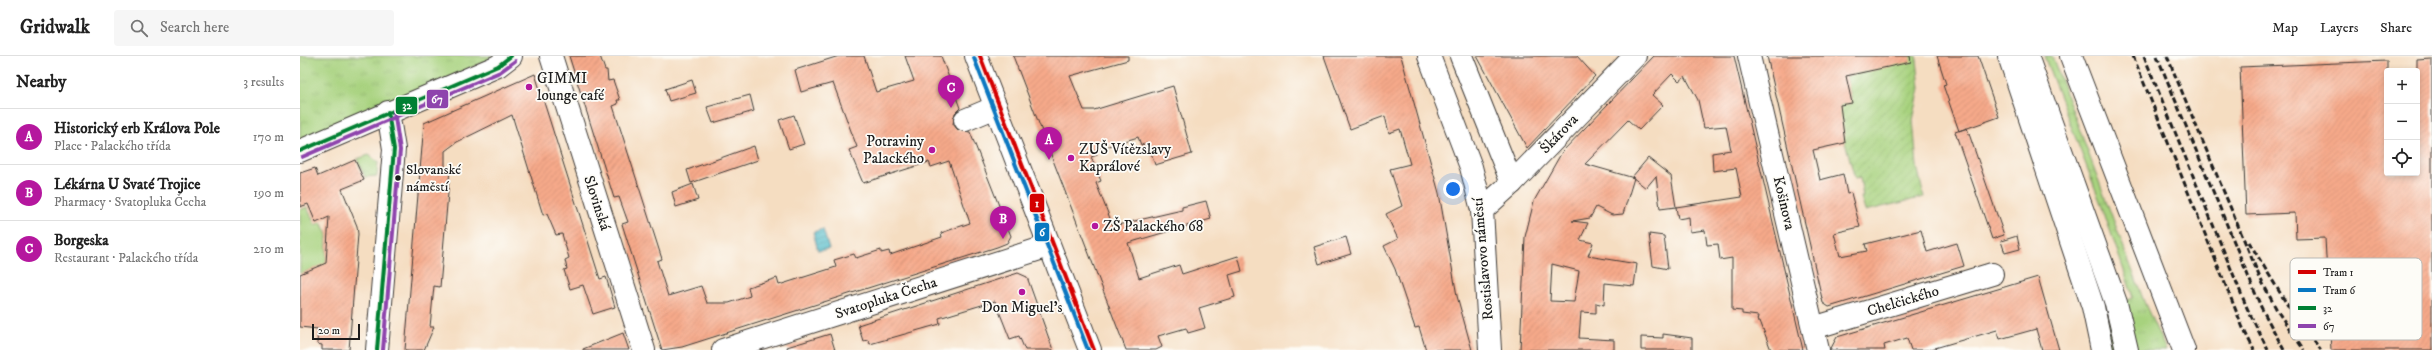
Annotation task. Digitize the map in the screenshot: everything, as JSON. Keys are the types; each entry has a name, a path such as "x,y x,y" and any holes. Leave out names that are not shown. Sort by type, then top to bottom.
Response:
{"main road":[{"path":"300,151 498,66 511,56"},
{"name":"Slovinská","path":"551,56 644,350"},
{"path":"976,56 1090,350"},
{"name":"Rostislavovo náměstí","path":"1429,56 1471,167 1482,210 1490,350"},
{"path":"1461,56 1512,183"},
{"name":"Škárova","path":"1482,210 1512,183 1635,56"},
{"name":"Košinova","path":"1749,56 1818,350"},
{"path":"2009,56 2087,289 2102,350"},
{"path":"2027,56 2116,303 2138,350"},
{"path":"2071,56 2184,350"},
{"path":"965,120 996,107"},
{"path":"376,350 394,150 388,112"},
{"name":"Svatopluka Čecha","path":"723,350 1050,246"},
{"name":"Chelčického","path":"1813,328 1992,274"},
{"path":"2160,288 2198,350"},
{"path":"2116,303 2127,350"}],"green space":[{"path":"300,56 497,56 300,144"},
{"path":"1897,56 1916,56 1917,60 1920,88 1913,120 1917,166 1924,197 1865,211 1861,197 1863,197 1860,178 1855,179 1843,134 1841,134 1840,105 1852,102 1846,76"},
{"path":"2044,56 2052,56 2145,304 2166,350 2109,350 2101,309 2133,297 2101,204"},
{"path":"369,155 378,162 377,176 365,177 357,159"},
{"path":"307,207 315,225 321,222 327,235 326,266 317,267 300,274 300,210"}],"water":[{"path":"823,229 829,249 818,251 813,232"}],"building":[{"path":"569,56 600,56 605,70 607,70 608,81 613,80 620,100 617,100 618,104 613,106 662,259 657,261 668,296 701,286 707,303 729,303 750,296 748,287 777,278 779,285 836,267 834,260 854,254 856,258 881,250 881,253 889,251 890,255 942,237 941,233 970,223 949,161 931,167 929,162 863,183 849,150 857,147 833,83 801,92 795,70 839,56 864,56 876,92 914,81 905,56 941,56 960,108 955,113 953,124 958,130 970,132 1011,236 1007,243 997,247 682,347 662,350 622,224 628,222 619,197 614,198"},
{"path":"1013,56 1128,56 1128,60 1070,76 1084,110 1094,110 1173,86 1192,154 1155,165 1148,143 1141,145 1138,137 1095,150 1097,155 1091,157 1101,181 1096,183 1113,226 1182,210 1182,207 1206,201 1211,219 1128,243 1139,278 1179,265 1182,274 1238,256 1242,271 1229,275 1235,297 1199,308 1205,328 1188,333 1186,328 1158,336 1162,347 1156,350 1126,350"},
{"path":"1324,56 1401,56 1439,193 1457,296 1472,350 1426,350 1419,327 1415,328 1395,269 1384,246 1398,239 1386,214 1402,206 1390,169 1410,164 1400,129 1389,133 1385,116 1350,129"},
{"path":"1477,56 1577,56 1595,76 1527,148"},
{"path":"1654,56 1734,56 1803,350 1771,350 1760,321 1757,321 1758,316 1742,314 1742,311 1732,310 1732,258 1720,260 1718,244 1707,245 1705,230 1690,232 1689,217 1678,219 1676,207 1742,197 1736,168 1713,171 1712,153 1731,150 1726,126 1704,128 1698,100 1685,76 1679,81 1672,74 1652,95 1663,105 1639,130 1628,120 1585,164 1634,178 1623,214 1612,215 1596,207 1590,218 1572,221 1588,223 1580,240 1593,243 1588,256 1637,264 1634,286 1605,283 1604,305 1596,303 1596,313 1581,312 1579,338 1614,340 1614,350 1520,350 1525,237 1534,201 1562,152","holes":["1552,264 1579,271 1574,302 1550,301"]},
{"path":"1767,56 1910,56 1911,62 1846,76 1852,103 1840,105 1845,143 1813,150 1820,180 1843,174 1847,194 1851,193 1860,227 1834,233 1840,256 1867,251 1865,244 1921,230 1927,252 1957,243 1964,266 1829,307 1823,303"},
{"path":"1937,56 1978,56 1999,117 1959,131 1943,85 1946,84"},
{"path":"2432,59 2432,350 2331,350 2330,340 2422,340 2422,258 2326,258 2325,238 2296,239 2295,213 2246,215 2240,67 2387,61 2387,68 2384,68 2384,176 2420,176 2420,68 2417,68 2417,60"},
{"path":"535,74 600,279 606,277 615,307 593,314 583,285 570,289 564,270 567,269 565,260 569,258 562,234 556,235 547,214 543,215 512,115 457,142 445,151 445,168 450,168 440,287 434,286 430,327 434,327 424,350 405,350 424,123"},
{"path":"692,80 696,93 669,101 665,89"},
{"path":"750,95 754,111 713,123 707,107"},
{"path":"794,115 804,144 789,149 779,120"},
{"path":"1967,128 2004,235 1992,239 1955,132"},
{"path":"754,146 758,160 691,183 687,170"},
{"path":"1648,158 1671,176 1676,207 1660,209 1656,176 1646,188 1632,177"},
{"path":"355,160 364,180 342,189 357,226 358,234 349,350 322,350 322,345 317,344 318,329 300,327 300,274 326,263 329,217 316,223 308,204 300,207 300,173 315,168 318,176"},
{"path":"693,184 698,200 676,207 672,192"},
{"path":"1649,234 1664,236 1668,269 1653,266"},
{"path":"2017,236 2020,249 2005,253 2001,241"},
{"path":"1346,237 1351,254 1319,264 1314,247"},
{"path":"1018,273 1027,277 1053,350 1025,350 1019,336 1010,339 995,301 939,318 940,324 870,344 868,340 863,341 858,325"},
{"path":"2038,277 2059,350 2042,350 2036,329 2000,339 1997,330 1928,350 1911,350 1907,338 1884,345 1885,350 1830,350 1837,337"},
{"path":"623,333 629,350 583,350 583,349"},
{"path":"830,334 835,350 788,350 787,347"},
{"path":"1663,334 1692,338 1692,350 1641,350 1641,337 1663,338"}],"railway":[{"path":"2133,56 2243,328 2254,350"},
{"path":"2144,56 2247,308 2268,350"},
{"path":"2157,56 2261,307 2284,350"},
{"path":"2167,56 2260,278 2278,312 2290,330"},
{"path":"2249,242 2290,309"},
{"path":"2297,340 2304,350"},
{"path":"2313,340 2321,350"}],"tram line":[{"name":"1","path":"980,56 1094,350"},
{"name":"6","path":"974,58 1088,350"}],"transit line":[{"name":"32","path":"300,151 498,66 511,56"},
{"name":"67","path":"302,157 500,72 515,61"},
{"name":"67","path":"383,350 400,150 394,111"},
{"name":"32","path":"377,350 394,149 388,112"}],"place":[{"name":"GIMMI lounge café","path":"529,87"},
{"name":"Borgeska","path":"951,108"},
{"name":"Potraviny Palackého","path":"932,150"},
{"name":"ZUŠ Vítězslavy Kaprálové","path":"1071,158"},
{"name":"Historický erb Králova Pole","path":"1049,160"},
{"name":"Slovanské náměstí","path":"398,178"},
{"name":"ZŠ Palackého 68","path":"1095,226"},
{"name":"Lékárna U Svaté Trojice","path":"1003,239"},
{"name":"Don Miguel's","path":"1022,292"}]}
